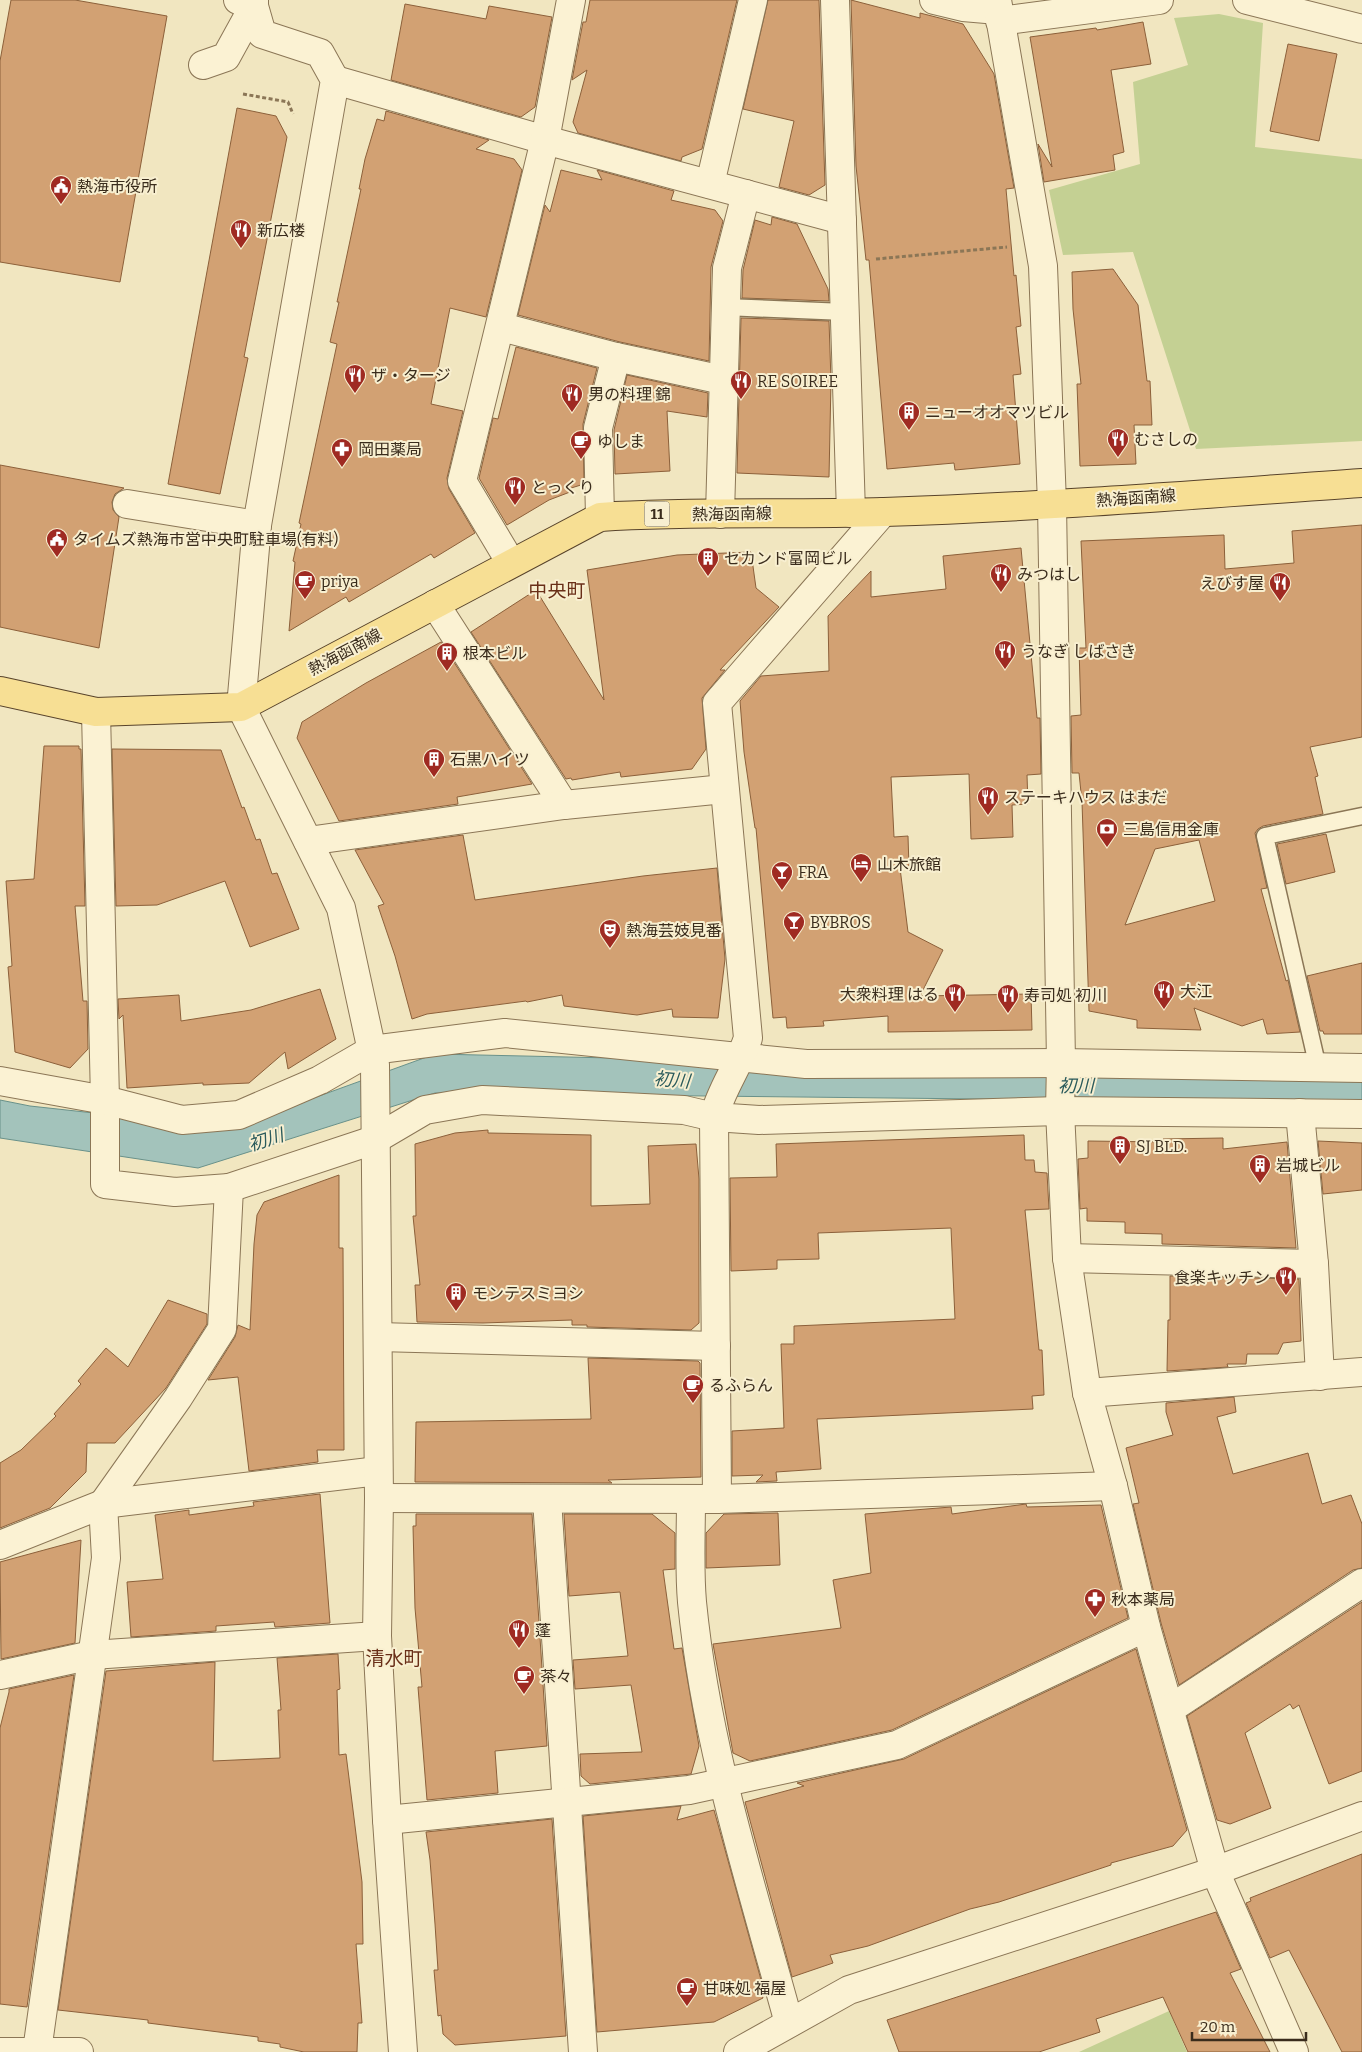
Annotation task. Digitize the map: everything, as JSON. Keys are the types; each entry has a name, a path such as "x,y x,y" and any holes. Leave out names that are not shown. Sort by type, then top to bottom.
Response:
{"main road":[{"name":"熱海函南線","path":"0,691 96,712 241,707 600,517 883,512 1052,504 1362,482"}],"street":[{"path":"511,563 462,481 545,140 571,0"},
{"path":"710,184 753,0"},
{"path":"835,0 850,513"},
{"path":"934,0 963,7 998,10 1159,0"},
{"path":"1247,0 1362,29"},
{"path":"203,66 226,57 249,2"},
{"path":"249,2 262,34 320,53 335,80 257,525 241,707 341,908 373,1057 378,1337 379,1498 377,1636 403,2052"},
{"path":"998,10 1043,266 1052,504 1061,1063 1060,1111 1067,1258 1087,1393 1113,1486 1146,1628 1215,1871 1294,2052"},
{"path":"335,80 545,140 842,220"},
{"path":"720,514 727,268 746,194"},
{"path":"501,327 616,357 723,380"},
{"path":"600,517 598,428 616,357"},
{"path":"127,504 257,525"},
{"path":"718,1500 714,1117 718,1102 742,1057 748,1038 717,703 883,512"},
{"path":"435,604 564,805"},
{"path":"96,712 106,1100 105,1184 175,1192 229,1188 425,1110 482,1100 684,1110 714,1117 759,1120 1060,1111 1362,1114"},
{"path":"308,841 564,805 724,789"},
{"path":"0,1081 106,1100 182,1120 239,1116 373,1057 505,1033 806,1064 1061,1063 1362,1068"},
{"path":"1300,1113 1314,1264 1320,1376"},
{"path":"37,2051 106,1558 103,1504 178,1398 222,1329 229,1188"},
{"path":"1067,1258 1314,1264"},
{"path":"378,1337 716,1346"},
{"path":"1087,1393 1362,1372"},
{"path":"0,1545 103,1504 378,1471"},
{"path":"379,1498 718,1500 1113,1486"},
{"path":"547,1499 584,2052"},
{"path":"691,1499 692,1600 700,1662 723,1782 789,2023"},
{"path":"1170,1709 1362,1583"},
{"path":"387,1820 689,1790 898,1745 1146,1628"},
{"path":"0,1675 92,1654 377,1636"},
{"path":"738,2052 849,1990 1215,1871 1362,1816"},
{"path":"0,2052 79,2052"}],"lane":[{"path":"726,307 845,312"},
{"path":"1318,1068 1265,836 1362,816"}],"path":[{"path":"868,260 1011,247"}],"green space":[{"path":"1219,14 1263,23 1255,147 1362,159 1362,441 1196,449 1133,252 1063,255 1049,190 1140,164 1133,82 1188,65 1174,18"},
{"path":"1169,2011 1187,2052 1079,2052"}],"water":[{"name":"初川","path":"435,1054 1362,1075 1362,1108 981,1099 435,1093 198,1168 0,1138 0,1100 30,1106 231,1128"}],"building":[{"path":"11,0 75,0 167,16 120,282 0,262 0,61"},
{"path":"590,0 737,0 702,149 682,157 681,161 578,133 573,122 587,70 572,80 583,22 586,22"},
{"path":"768,0 819,0 825,185 809,195 779,187 794,121 743,109"},
{"path":"851,0 920,18 920,13 963,24 994,74 1014,188 1006,189 1014,276 1016,275 1021,326 1016,327 1021,374 1013,375 1020,464 955,470 954,463 887,469 869,260 866,260 856,166"},
{"path":"405,4 486,19 489,6 552,17 535,107 521,117 391,80"},
{"path":"1143,22 1151,64 1111,70 1124,152 1113,155 1115,170 1044,182 1038,144 1052,167 1030,37 1096,28 1097,30"},
{"path":"1288,44 1337,54 1319,141 1270,131"},
{"path":"237,108 276,116 287,137 244,357 248,358 220,494 168,484"},
{"path":"386,111 489,140 476,149 514,159 522,170 486,317 450,308 431,404 463,411 447,478 449,489 475,533 434,558 431,554 349,602 346,597 289,631 295,562 293,561 301,524 299,523 337,344 330,342 339,302 337,302 361,189 359,189 365,159 377,119 384,121"},
{"path":"561,170 602,180 597,170 674,191 671,200 715,210 723,221 711,267 709,361 620,342 518,315 545,205 550,212"},
{"path":"772,217 797,224 828,289 829,301 742,298 743,270 755,220 771,225"},
{"path":"1113,269 1138,305 1147,381 1150,381 1152,425 1134,425 1136,464 1080,466 1077,384 1081,384 1073,309 1072,272"},
{"path":"741,318 829,321 831,381 829,477 737,473"},
{"path":"516,347 597,368 583,424 584,484 568,489 570,492 549,500 507,525 479,478 493,418 498,419"},
{"path":"627,375 708,393 707,417 667,411 670,471 615,474 614,430"},
{"name":"タイムズ熱海市営中央町駐車場(有料)","path":"0,465 124,488 115,494 112,502 113,510 119,517 99,648 0,627"},
{"path":"1362,525 1362,737 1310,747 1318,776 1315,777 1323,814 1263,826 1255,833 1267,888 1261,889 1286,981 1288,980 1300,1032 1267,1034 1263,1019 1242,1026 1194,1008 1201,1030 1137,1028 1137,1020 1089,1011 1082,802 1079,773 1072,773 1071,716 1081,715 1079,648 1086,648 1081,541 1224,535 1225,569 1294,563 1292,531","holes":["1199,840 1215,901 1125,925 1155,849"]},
{"path":"1021,548 1037,718 1040,718 1041,774 1027,775 1028,804 1012,805 1013,837 971,839 969,774 891,777 894,837 908,836 909,868 900,868 908,932 943,950 920,996 1031,994 1032,1030 888,1032 888,1016 823,1021 824,1026 787,1028 786,1017 773,1018 756,828 744,752 740,701 761,676 829,671 828,616 871,571 871,597 946,589 943,556"},
{"path":"751,552 756,588 779,607 720,670 725,670 702,698 706,749 692,769 621,777 620,772 572,780 571,778 566,779 471,632 536,590 604,700 587,570 677,555"},
{"path":"441,642 532,784 457,797 458,804 339,821 297,738 302,722 366,683"},
{"path":"44,746 79,746 79,749 81,749 85,906 75,906 83,1001 87,1001 88,1049 70,1068 15,1052 8,967 12,966 6,881 34,879"},
{"path":"112,749 221,750 242,808 244,807 256,840 260,839 272,874 277,873 299,929 250,947 225,881 157,905 116,906"},
{"path":"1326,834 1335,872 1286,884 1277,844"},
{"path":"463,835 475,900 643,876 717,868 725,959 718,1018 673,1017 672,1009 637,1015 564,1006 562,995 527,1002 427,1014 412,1019 395,956 378,906 384,904 355,850"},
{"path":"1362,963 1362,1034 1324,1034 1323,1031 1320,1031 1307,976"},
{"path":"320,989 336,1039 288,1069 285,1052 249,1083 203,1085 203,1083 127,1088 123,1015 119,1019 118,999 179,995 181,1021 251,1010"},
{"path":"488,1130 488,1133 591,1135 591,1206 650,1204 648,1146 696,1144 699,1179 699,1323 691,1330 587,1327 587,1325 572,1325 572,1320 483,1323 417,1322 415,1285 420,1285 413,1216 416,1216 415,1144 455,1133"},
{"path":"1024,1135 1025,1160 1034,1160 1035,1172 1047,1173 1049,1209 1025,1210 1039,1350 1042,1350 1044,1395 1032,1396 1033,1409 817,1419 821,1469 776,1472 777,1481 756,1482 763,1475 732,1476 732,1431 784,1428 781,1344 794,1344 794,1326 955,1319 951,1228 818,1233 819,1259 777,1260 777,1269 731,1271 730,1178 777,1177 776,1144"},
{"path":"1223,1138 1223,1149 1287,1142 1296,1248 1162,1244 1162,1234 1125,1233 1125,1222 1087,1221 1087,1208 1080,1209 1078,1159 1088,1158 1088,1141 1163,1142 1163,1139"},
{"path":"1318,1141 1362,1143 1362,1190 1323,1194"},
{"path":"339,1175 339,1248 343,1248 344,1450 317,1450 318,1462 249,1471 238,1377 208,1380 235,1337 238,1325 250,1330 257,1215 264,1202"},
{"path":"1170,1276 1299,1279 1301,1341 1283,1343 1278,1354 1247,1354 1246,1364 1227,1364 1228,1367 1167,1371"},
{"path":"168,1300 207,1314 207,1324 166,1388 115,1443 87,1443 86,1472 50,1508 0,1528 0,1463 21,1450 56,1416 54,1414 81,1384 78,1381 106,1348 128,1367"},
{"path":"588,1358 698,1361 700,1363 701,1477 608,1480 612,1483 415,1482 416,1422 591,1419"},
{"path":"1234,1397 1236,1412 1217,1417 1233,1474 1308,1453 1322,1504 1351,1495 1362,1524 1362,1568 1353,1570 1179,1685 1161,1623 1133,1504 1139,1503 1126,1448 1173,1435 1166,1412 1166,1403"},
{"path":"320,1494 330,1623 275,1627 274,1622 216,1626 216,1631 131,1637 127,1582 163,1579 155,1515 189,1510 189,1515 254,1506 253,1502"},
{"path":"1026,1504 1027,1507 1101,1505 1128,1618 892,1730 750,1761 733,1753 713,1644 841,1628 833,1580 871,1573 865,1514 951,1507 952,1514"},
{"path":"778,1513 780,1565 706,1568 706,1533 724,1514"},
{"path":"416,1514 532,1514 547,1746 495,1751 498,1793 427,1800 418,1687 422,1687 415,1608 413,1526 416,1526"},
{"path":"564,1514 652,1514 675,1533 675,1569 663,1570 674,1649 682,1648 699,1746 691,1774 590,1784 581,1776 580,1754 642,1752 631,1685 575,1689 573,1660 628,1656 620,1592 569,1596"},
{"path":"81,1540 75,1643 1,1659 0,1562"},
{"path":"1362,1602 1362,1771 1329,1784 1299,1705 1293,1709 1290,1704 1245,1733 1271,1808 1230,1824 1217,1820 1187,1716"},
{"path":"1136,1649 1187,1830 1173,1846 1111,1863 1111,1865 999,1902 970,1909 868,1946 830,1955 833,1963 792,1977 745,1802 804,1786 797,1783 904,1759"},
{"path":"338,1654 340,1689 337,1690 339,1755 346,1754 362,1882 363,1944 356,1944 362,2023 358,2023 357,2052 304,2052 280,2047 280,2044 258,2041 258,2037 148,2023 148,2020 58,2010 106,1671 215,1662 213,1761 280,1758 278,1710 281,1710 277,1658"},
{"path":"74,1675 27,2007 0,2004 0,1728 9,1689"},
{"path":"681,1806 677,1820 714,1810 763,1987 760,1988 763,1998 714,2022 597,2032 583,1816"},
{"path":"552,1819 566,2036 455,2045 443,2034 441,2015 438,2016 434,1970 438,1970 435,1924 426,1832"},
{"path":"1362,1854 1362,2052 1342,2052 1289,1950 1270,1958 1246,1903 1251,1901 1250,1898"},
{"path":"1216,1912 1241,1969 1230,1973 1270,2052 1188,2052 1163,1997 1096,2019 1100,2032 1039,2052 899,2052 887,2020"}],"place":[{"name":"熱海市役所","path":"61,205"},
{"name":"新広楼","path":"241,249"},
{"name":"ザ・タージ","path":"355,394"},
{"name":"RE SOIREE","path":"741,400"},
{"name":"男の料理 錦","path":"572,413"},
{"name":"ニューオオマツビル","path":"909,431"},
{"name":"むさしの","path":"1118,458"},
{"name":"ゆしま","path":"581,460"},
{"name":"岡田薬局","path":"342,468"},
{"name":"とっくり","path":"515,506"},
{"name":"タイムズ熱海市営中央町駐車場(有料)","path":"57,558"},
{"name":"セカンド富岡ビル","path":"708,577"},
{"name":"みつはし","path":"1001,593"},
{"name":"priya","path":"305,600"},
{"name":"えびす屋","path":"1280,602"},
{"name":"うなぎ しばさき","path":"1005,670"},
{"name":"根本ビル","path":"447,672"},
{"name":"石黒ハイツ","path":"434,778"},
{"name":"ステーキハウス はまだ","path":"988,816"},
{"name":"三島信用金庫","path":"1107,848"},
{"name":"山木旅館","path":"861,883"},
{"name":"FRA","path":"782,891"},
{"name":"BYBROS","path":"794,941"},
{"name":"熱海芸妓見番","path":"610,949"},
{"name":"大江","path":"1164,1010"},
{"name":"大衆料理 はる","path":"955,1013"},
{"name":"寿司処 初川","path":"1008,1014"},
{"name":"SJ BLD.","path":"1120,1165"},
{"name":"岩城ビル","path":"1260,1184"},
{"name":"食楽キッチン","path":"1286,1296"},
{"name":"モンテスミヨシ","path":"456,1312"},
{"name":"るふらん","path":"693,1404"},
{"name":"秋本薬局","path":"1095,1618"},
{"name":"蓬","path":"519,1649"},
{"name":"茶々","path":"524,1695"},
{"name":"甘味処 福屋","path":"687,2007"}],"district":[{"name":"中央町","path":"557,590"},
{"name":"清水町","path":"394,1658"}]}
